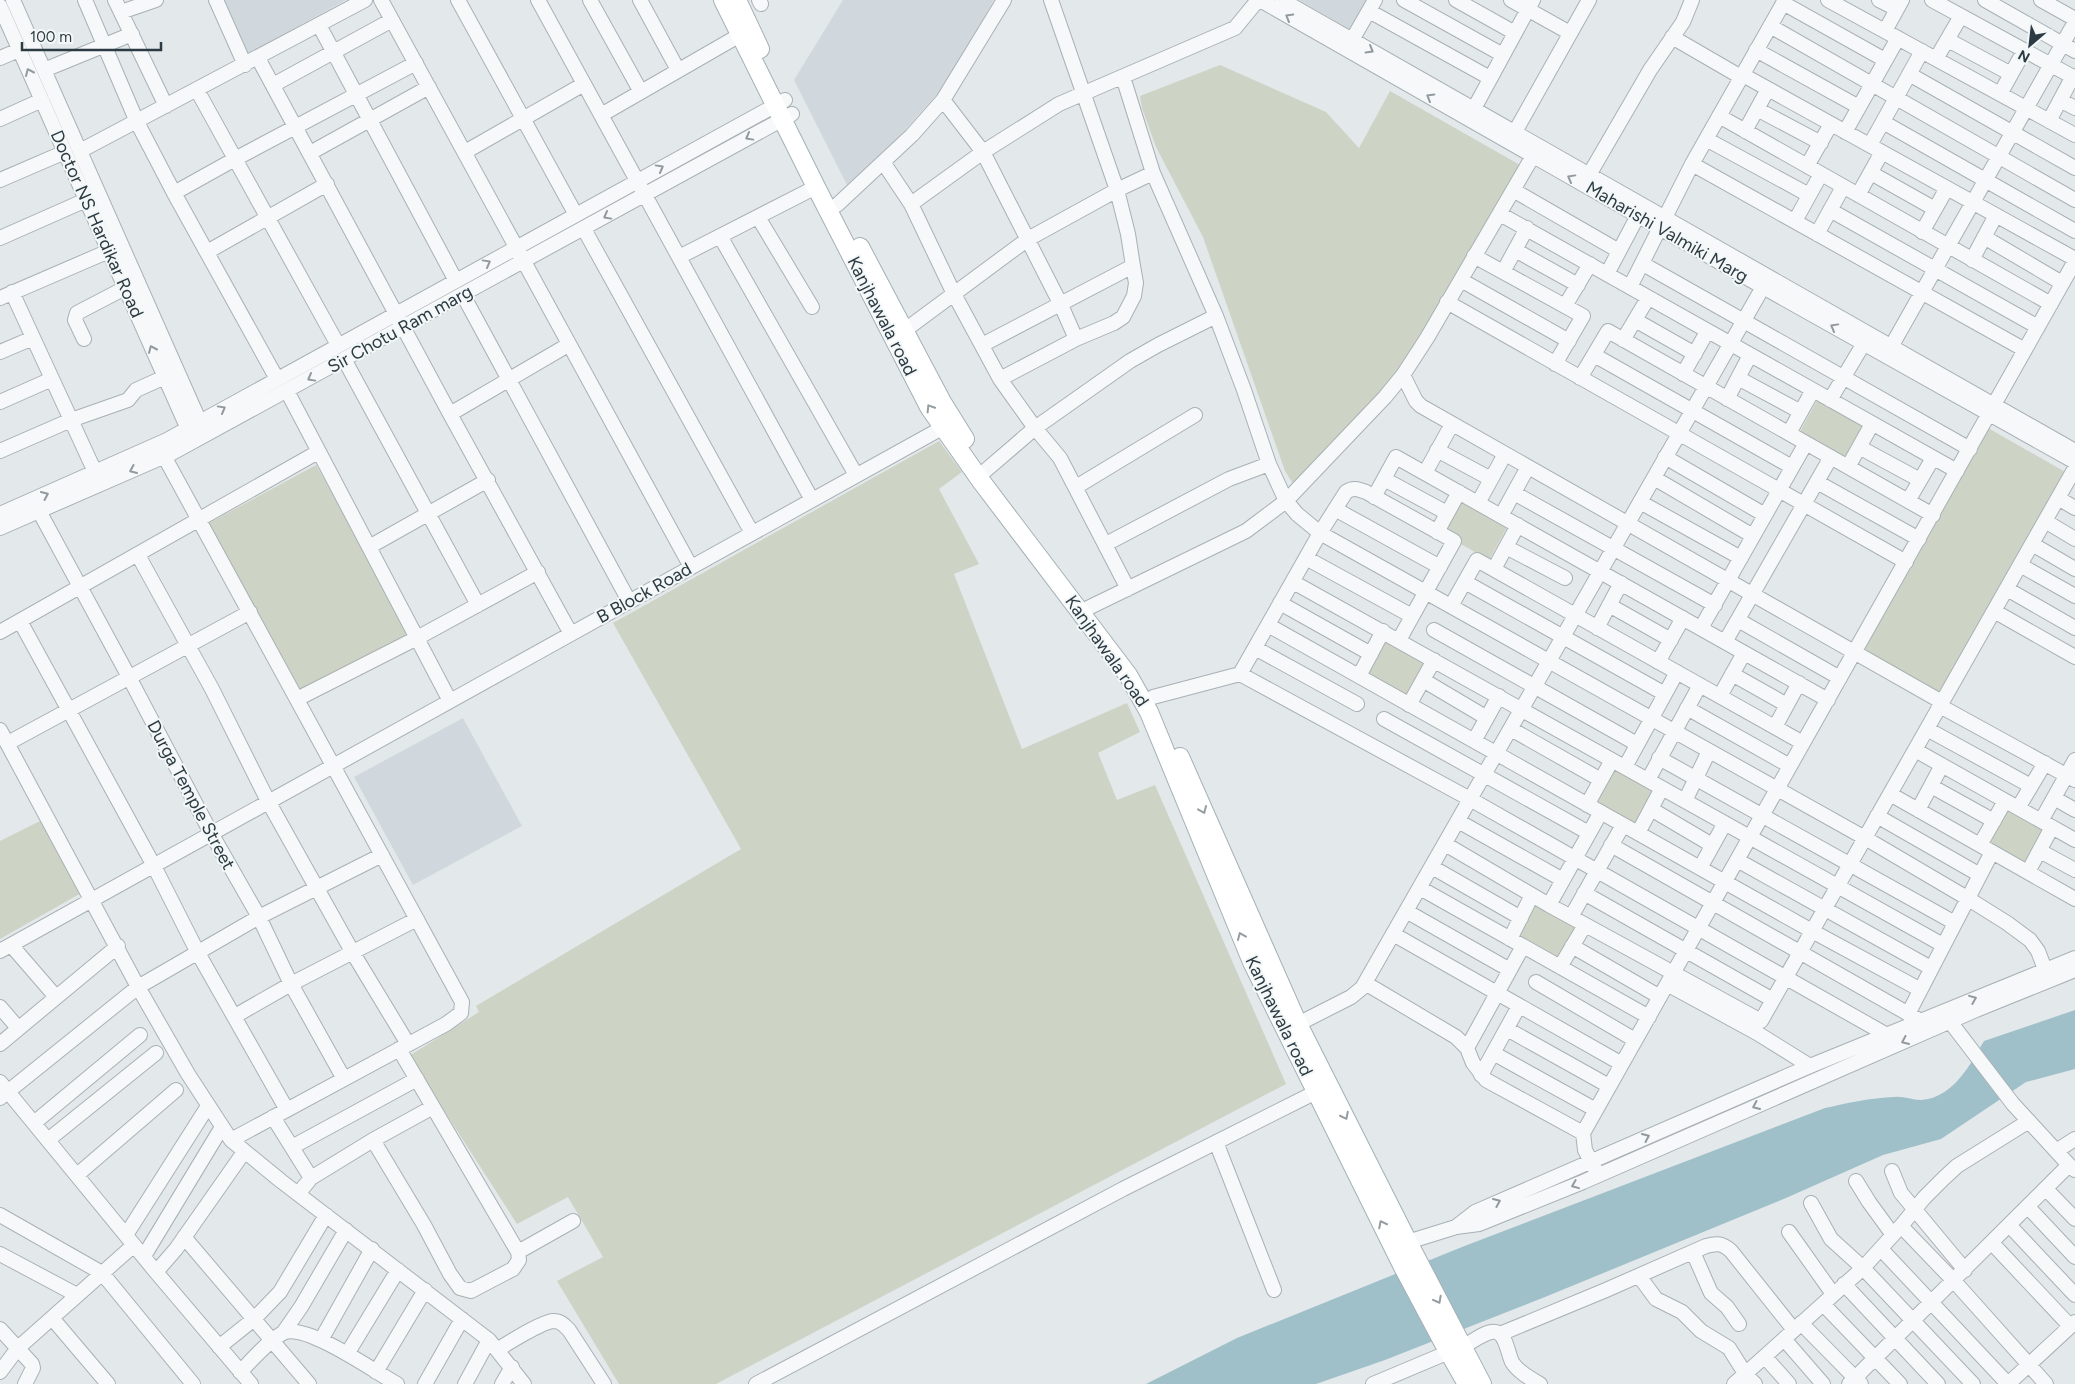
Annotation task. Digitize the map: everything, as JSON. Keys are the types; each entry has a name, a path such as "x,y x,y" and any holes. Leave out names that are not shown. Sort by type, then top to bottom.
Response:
{"main road":[{"name":"Kanjhawala road","path":"723,0 740,35 837,205 899,335 929,407 948,424 985,471 1088,608 1137,668 1153,697 1252,962 1323,1089 1410,1264 1453,1345 1467,1384"},
{"name":"Kanjhawala road","path":"737,0 816,187 899,335"},
{"name":"Kanjhawala road","path":"948,424 981,481 1128,675 1149,712 1180,771 1298,1024 1323,1089"},
{"name":"Kanjhawala road","path":"1453,1345 1482,1384"}],"street":[{"name":"Doctor NS Hardikar Road","path":"13,0 80,151 197,431"},
{"path":"85,0 137,122 277,379"},
{"path":"156,0 118,6 166,106"},
{"path":"216,0 244,65"},
{"path":"80,151 365,0"},
{"path":"381,0 691,567"},
{"path":"458,0 576,215"},
{"path":"538,0 812,500"},
{"path":"590,0 641,92"},
{"path":"640,0 678,70"},
{"path":"837,205 912,135 943,100 1004,0"},
{"path":"1000,379 1076,339 1114,323 1123,316 1134,296 1136,283 1117,190 1051,0"},
{"path":"911,204 983,152 1059,104 1235,28 1259,0"},
{"name":"Maharishi Valmiki Marg","path":"1259,0 1350,45 1992,410 2075,462"},
{"name":"Maharishi Valmiki Marg","path":"1282,0 1350,45"},
{"path":"1404,0 1503,55"},
{"path":"1456,0 1515,33"},
{"path":"1511,0 1531,5 1570,33"},
{"path":"1511,138 1589,0"},
{"path":"1589,175 1650,70 1683,22 1692,0"},
{"path":"1768,0 1783,3 1885,60"},
{"path":"1828,0 2075,135"},
{"path":"1846,132 1885,60 1899,5 1879,0"},
{"path":"1932,0 1949,4 1961,16 2074,77 2049,121"},
{"path":"1986,0 2075,52"},
{"path":"1889,351 2075,21 2041,0"},
{"path":"1630,287 1692,164 1783,3"},
{"path":"1471,114 1531,5"},
{"name":"Doctor NS Hardikar Road","path":"0,6 165,377 197,431"},
{"path":"1350,45 1372,6 1490,78"},
{"path":"1936,59 1961,16"},
{"path":"273,85 392,20"},
{"path":"319,25 456,280"},
{"path":"1770,26 2075,200"},
{"path":"44,70 132,34"},
{"path":"601,115 740,35"},
{"path":"1598,1175 1583,1144 1583,1132 1933,515 2075,260 1672,37"},
{"path":"1948,40 2011,74"},
{"path":"0,58 19,50"},
{"path":"1756,50 1859,107"},
{"path":"1858,195 1871,173 1883,122 1922,51"},
{"path":"2000,94 2024,51"},
{"path":"258,58 571,634"},
{"path":"174,193 416,63"},
{"path":"1909,74 2075,168"},
{"path":"1122,77 1153,173 1216,316 1269,464 1286,501 1306,522 1320,533 1865,838 1967,898 2030,940 2038,951 2047,975"},
{"path":"465,152 584,84"},
{"path":"310,153 429,87"},
{"path":"1745,131 1768,89"},
{"path":"197,90 338,346"},
{"path":"0,119 42,100"},
{"path":"943,100 983,152 1062,305 1076,339"},
{"path":"2060,100 2075,108"},
{"name":"Sir Chotu Ram marg","path":"0,528 164,456 197,431 277,379 637,181 783,109"},
{"name":"Sir Chotu Ram marg","path":"0,514 167,440 197,431 287,390 645,195 783,109"},
{"path":"1757,109 1820,143"},
{"path":"1719,116 2051,304"},
{"path":"1883,122 2075,231"},
{"path":"1808,166 1831,124"},
{"path":"1706,139 1809,196"},
{"path":"1088,608 1246,531 1286,501 1385,397 1403,375 1427,338 1536,151"},
{"name":"Maharishi Valmiki Marg","path":"1536,151 1589,175 1640,211"},
{"path":"0,180 65,152"},
{"path":"884,162 911,204 954,294 1000,379 1035,428 1060,458 1128,589"},
{"path":"1692,164 2025,350"},
{"path":"899,335 1028,240 1117,190 1153,173"},
{"path":"1871,173 1935,209"},
{"path":"1795,221 1821,174"},
{"path":"207,252 327,184"},
{"path":"679,257 816,187"},
{"path":"1817,234 1843,187"},
{"path":"1922,232 1947,188"},
{"path":"1513,190 1619,251"},
{"path":"0,238 86,200"},
{"path":"1830,210 2038,327"},
{"path":"1607,274 1640,211"},
{"path":"1500,214 1957,471"},
{"path":"1972,260 1996,215"},
{"path":"758,217 812,307"},
{"path":"1503,272 1527,228"},
{"path":"584,229 752,533"},
{"path":"720,236 856,476"},
{"path":"1984,237 2062,283"},
{"path":"1515,250 1578,285"},
{"path":"95,472 33,338 6,295 108,252"},
{"path":"1474,256 1583,316 1555,364"},
{"path":"1565,306 1590,264"},
{"path":"1642,264 1970,449"},
{"path":"982,345 1134,266"},
{"path":"1461,280 1569,341"},
{"path":"1298,1024 1351,997 1365,983 1765,282"},
{"name":"Maharishi Valmiki Marg","path":"1765,282 1864,343 1889,351"},
{"path":"84,339 75,320 77,313 125,288"},
{"path":"463,295 630,601"},
{"path":"1623,340 1648,298"},
{"path":"1447,302 1906,562"},
{"path":"985,471 1035,428 1130,361 1216,316"},
{"path":"1635,320 1695,354"},
{"path":"1580,378 1608,331 1933,515"},
{"path":"1684,374 1708,332"},
{"path":"0,352 33,338"},
{"path":"1830,400 1864,343"},
{"path":"450,414 568,345"},
{"path":"1594,355 1792,467"},
{"path":"1728,399 1750,355"},
{"path":"344,360 478,605"},
{"path":"1403,375 1416,401 1421,406 2071,777"},
{"path":"0,451 71,420 128,400 136,390 165,377"},
{"path":"1738,378 1801,412"},
{"path":"0,402 52,379"},
{"path":"287,390 450,701"},
{"path":"1789,433 1813,390"},
{"name":"Maharishi Valmiki Marg","path":"1992,410 2075,451"},
{"path":"1076,487 1195,415"},
{"name":"B Block Road","path":"6,948 948,424"},
{"path":"1425,473 1452,424"},
{"path":"1848,467 1872,424"},
{"path":"1701,628 1806,443"},
{"path":"1859,447 1920,480"},
{"path":"1437,450 1491,479"},
{"path":"0,632 318,452"},
{"path":"1478,503 1505,454"},
{"path":"164,456 418,919 462,1002 463,1008 461,1013 446,1024 231,1140"},
{"path":"1374,496 1396,457 1828,700"},
{"path":"1666,457 1765,515"},
{"path":"1725,642 1831,457"},
{"path":"1908,501 1933,458"},
{"path":"1106,544 1229,479 1269,464"},
{"path":"1501,516 1528,467"},
{"path":"1670,979 1761,1021 2075,468"},
{"path":"1654,478 1753,536"},
{"path":"1384,479 1447,513"},
{"path":"369,546 488,480"},
{"path":"1817,482 1919,539"},
{"path":"1240,674 1320,533 1350,489 1356,488 1374,496 1454,541 1399,640"},
{"path":"1437,532 1458,492"},
{"path":"1514,493 1715,605"},
{"path":"2058,498 2075,508"},
{"path":"1640,502 1741,558"},
{"path":"1335,510 1440,567"},
{"name":"Durga Temple Street","path":"39,511 130,677 211,833 259,917 291,984 344,1079"},
{"path":"2045,521 2075,538"},
{"path":"1494,570 1518,526"},
{"path":"2032,544 2075,569"},
{"path":"1506,547 1565,578"},
{"path":"138,555 188,646 268,801 318,887 403,1047 417,1079 518,1252 519,1260 513,1269 471,1291 460,1288 373,1140"},
{"path":"1306,558 1412,616"},
{"path":"1451,606 1476,560 1803,743"},
{"path":"2020,565 2075,596"},
{"path":"297,699 417,638 538,572"},
{"path":"1293,582 1943,945"},
{"path":"1465,582 1665,694"},
{"path":"1597,628 1621,583"},
{"path":"2006,589 2075,628"},
{"path":"1280,603 1371,654"},
{"path":"1609,604 1671,640"},
{"path":"1994,611 2075,658"},
{"path":"8,743 250,612"},
{"path":"1658,662 1683,618"},
{"path":"1738,620 1840,678"},
{"path":"20,621 154,866 198,953 287,1110"},
{"path":"1268,625 1919,990"},
{"path":"1434,630 1637,744"},
{"path":"1359,676 1383,631"},
{"path":"1255,648 1357,704"},
{"path":"1720,696 1744,653"},
{"path":"1410,705 1434,660"},
{"path":"1587,805 1601,780 1637,744 1677,672"},
{"path":"1153,697 1240,674 1470,799 1887,1035"},
{"path":"1732,674 1787,705"},
{"path":"1423,680 1487,718"},
{"path":"1775,727 1799,684"},
{"path":"1648,780 1700,685"},
{"path":"1474,741 1499,696"},
{"path":"1687,708 1790,766"},
{"path":"1384,719 1589,834"},
{"path":"1511,729 1601,780"},
{"path":"1927,729 2031,786"},
{"path":"0,730 118,946 138,987 208,1106 231,1140 298,1194 462,1318 493,1345 524,1384"},
{"path":"1915,750 2075,840"},
{"path":"1685,801 1709,752"},
{"path":"1659,758 1955,923"},
{"path":"2028,872 2040,850 2054,798 2071,777 2075,760"},
{"path":"2018,808 2045,763"},
{"path":"1918,810 1942,765"},
{"path":"1931,786 1994,821"},
{"path":"1638,833 1662,788"},
{"path":"1890,794 2075,899"},
{"path":"2054,798 2075,810"},
{"path":"1908,1014 1980,875 1994,821 2005,800"},
{"path":"1651,809 1712,845"},
{"path":"1549,905 1601,812"},
{"path":"1877,816 1980,875"},
{"path":"1458,821 1563,880"},
{"path":"1700,868 1725,823"},
{"path":"1571,917 1622,825"},
{"path":"1445,844 1585,925 1810,1066"},
{"path":"1611,845 1921,1021"},
{"path":"2040,850 2075,870"},
{"path":"251,1384 34,1123 3,1091 138,987 259,917 382,856"},
{"path":"1737,860 1931,968"},
{"path":"1432,867 1520,918"},
{"path":"1420,888 1649,1017"},
{"path":"1584,893 1773,1000"},
{"path":"1510,939 1532,896"},
{"path":"1406,911 1510,970"},
{"path":"234,1016 291,984 418,919"},
{"path":"1560,967 1585,925"},
{"path":"1393,934 1622,1064"},
{"path":"0,1044 118,946"},
{"path":"1467,1048 1523,946"},
{"path":"1572,946 1660,996"},
{"path":"6,948 56,997"},
{"path":"1401,1245 1456,1227 1479,1224 1598,1175 1736,1114 1853,1056 2047,975 2075,958"},
{"path":"2047,975 2075,970"},
{"path":"1536,982 1635,1040"},
{"path":"1365,983 1456,1037 1467,1048 1473,1063 1486,1080 1583,1132"},
{"path":"1481,1075 1519,1006"},
{"path":"0,1007 18,1028"},
{"path":"1456,1227 1475,1212 1810,1066 1853,1056 1887,1035 1921,1021 1946,1016"},
{"path":"1793,1331 1856,1382 1932,1302 2046,1189 2073,1170 2013,1104 1946,1016"},
{"path":"1507,1029 1609,1086"},
{"path":"34,1123 140,1035"},
{"path":"48,1140 156,1053"},
{"path":"1493,1053 1596,1110"},
{"path":"292,1147 417,1079"},
{"path":"756,1384 1123,1188 1323,1089"},
{"path":"76,1174 176,1090"},
{"path":"1730,1101 1736,1114"},
{"path":"0,1372 18,1348 102,1274 130,1240 208,1106"},
{"path":"298,1194 311,1178 373,1140 433,1107"},
{"path":"273,1117 311,1178"},
{"path":"1734,1384 1750,1379 1765,1357 1863,1268 1932,1189 1957,1166 2029,1121"},
{"path":"144,1256 222,1127"},
{"path":"2056,1151 2075,1139"},
{"path":"1216,1142 1274,1290"},
{"path":"156,1272 184,1237 244,1152"},
{"path":"1892,1171 1901,1193 1965,1270"},
{"path":"1856,1181 1869,1202 1897,1231 1954,1281 2046,1384"},
{"path":"2046,1189 2075,1219"},
{"path":"1811,1203 1832,1239 1863,1268 1973,1384"},
{"path":"2028,1207 2075,1258"},
{"path":"0,1215 102,1274 193,1384"},
{"path":"219,1347 254,1319 280,1292 326,1215"},
{"path":"518,1252 573,1221"},
{"path":"2009,1226 2075,1295"},
{"path":"240,1372 278,1337 301,1307 346,1230"},
{"path":"1788,1232 1828,1299 1876,1359 1900,1384"},
{"path":"184,1237 254,1319 278,1337 308,1384"},
{"path":"1378,1383 1453,1345 1491,1332 1500,1334 1717,1243 1725,1245 1793,1331 1823,1384"},
{"path":"1881,1249 2008,1384 2073,1324 1992,1243"},
{"path":"322,1340 372,1249"},
{"path":"1693,1252 1711,1292 1727,1307 1739,1324"},
{"path":"0,1254 77,1295"},
{"path":"347,1354 398,1270"},
{"path":"1639,1276 1656,1299 1682,1312 1701,1331 1729,1348 1750,1379"},
{"path":"1844,1284 1897,1338 1938,1384"},
{"path":"376,1372 424,1290"},
{"path":"52,1318 108,1384"},
{"path":"425,1384 462,1318"},
{"path":"465,1384 493,1345 551,1321 563,1323 604,1384"},
{"path":"0,1329 29,1360 33,1368 25,1384"},
{"path":"278,1337 292,1330 322,1340 397,1384"},
{"path":"1500,1334 1513,1364 1526,1378 1540,1384"},
{"path":"1765,1357 1789,1384"},
{"path":"502,1384 512,1367"}],"shaded area":[{"path":"223,0 346,0 247,54"},
{"path":"843,0 994,0 946,84 898,138 847,185 794,80"},
{"path":"1299,0 1368,0 1351,30"},
{"path":"463,718 522,826 413,885 354,777"}],"green space":[{"path":"1220,65 1326,112 1359,148 1390,91 1520,165 1408,366 1295,487 1285,471 1203,237 1156,147 1142,108 1140,96"},
{"path":"1819,397 1864,423 1843,460 1798,435"},
{"path":"1988,428 2067,473 1940,696 1862,651"},
{"path":"939,441 962,472 939,489 979,564 954,574 1022,749 1127,703 1140,732 1098,753 1117,800 1155,785 1286,1084 716,1384 619,1384 557,1281 603,1257 568,1197 517,1224 409,1056 479,1012 476,1006 741,849 613,623"},
{"path":"316,465 417,638 297,699 209,523"},
{"path":"1464,497 1510,522 1489,560 1443,534"},
{"path":"1384,636 1430,662 1409,699 1363,674"},
{"path":"1612,764 1658,790 1637,827 1591,802"},
{"path":"2003,806 2049,831 2028,869 1982,843"},
{"path":"44,819 83,892 0,939 0,841"},
{"path":"1535,901 1581,926 1560,964 1514,938"}],"water":[{"path":"2075,1010 2075,1069 2026,1082 1941,1139 1883,1155 1786,1198 1545,1297 1385,1360 1316,1384 1146,1384 1237,1338 1462,1247 1825,1108 1885,1098 1901,1097 1921,1100 1932,1098 1951,1087 1959,1079 1984,1041"}]}
